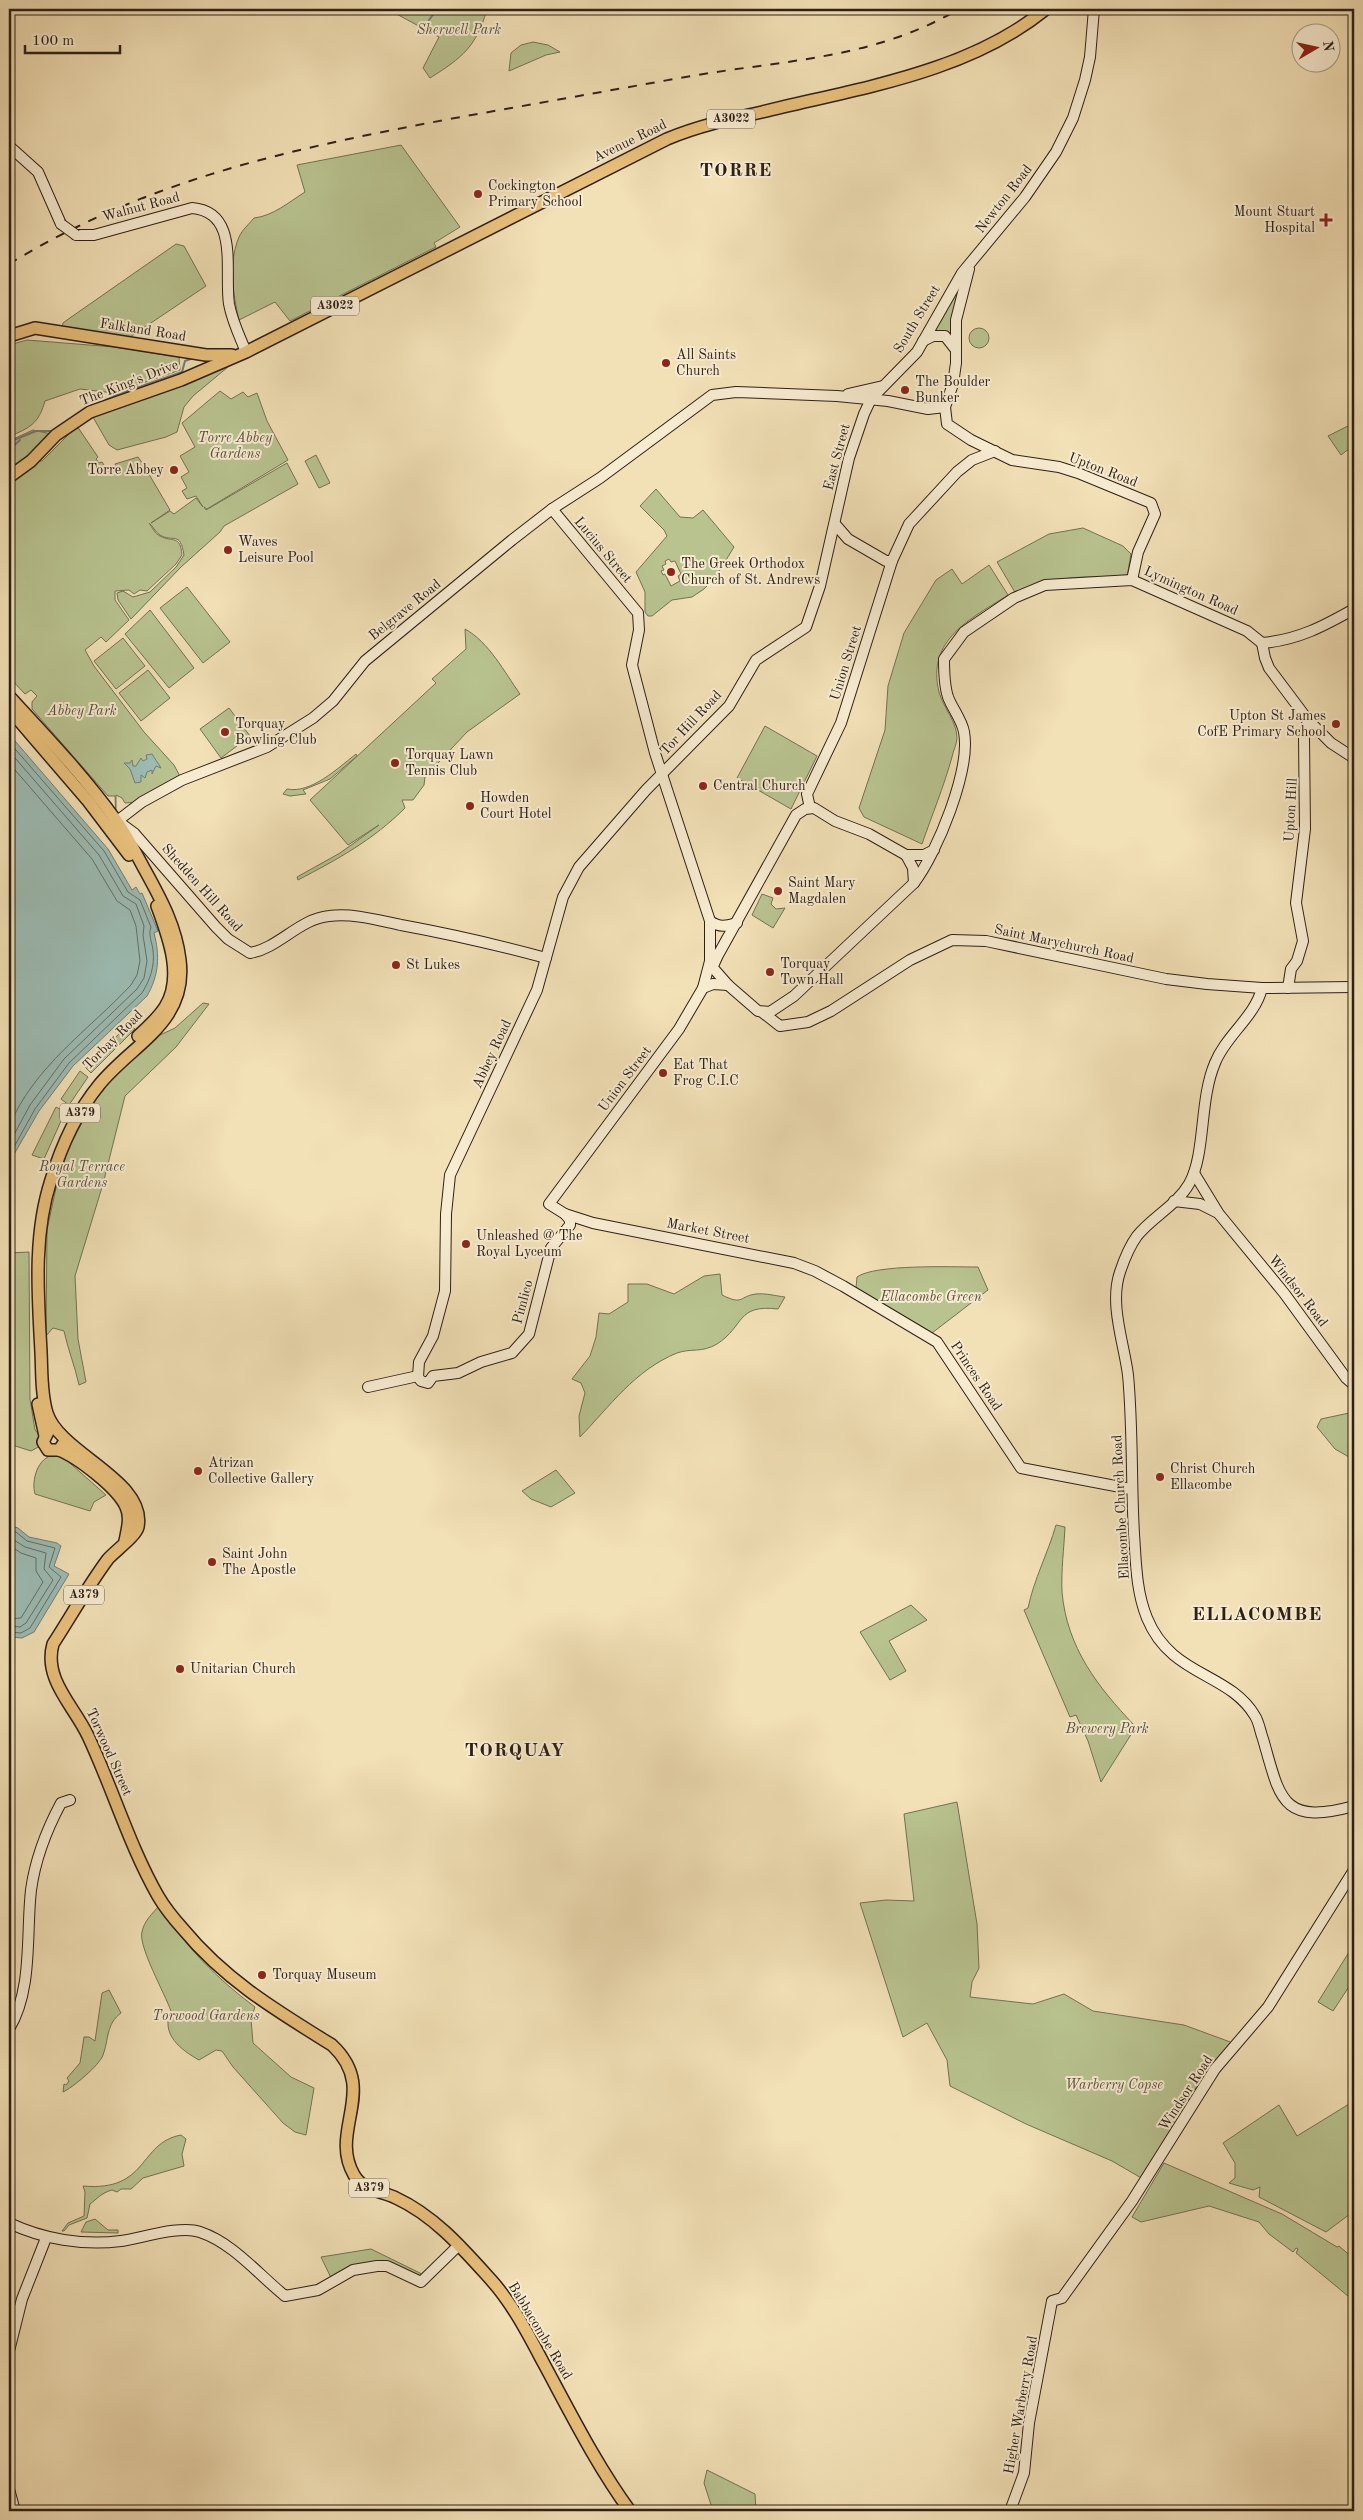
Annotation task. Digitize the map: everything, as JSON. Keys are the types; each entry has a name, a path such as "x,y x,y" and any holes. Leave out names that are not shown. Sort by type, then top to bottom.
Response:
{"main road":[{"name":"Avenue Road","path":"246,352 667,139 710,124 955,62 1001,40 1046,9"},
{"name":"Falkland Road","path":"9,336 35,328 206,355 229,356 246,352"},
{"name":"The King's Drive","path":"9,477 31,461 56,435 82,416 181,380 246,352"},
{"name":"Torbay Road","path":"9,696 113,824 160,896 171,921 180,964 179,990 169,1014 160,1026 112,1069 97,1088 70,1132 50,1182 39,1247 39,1304 43,1388 47,1415 60,1440"},
{"name":"Torbay Road","path":"9,709 113,824 156,903 170,947 173,974 167,1004 159,1015 112,1058 92,1081 64,1128 43,1182 36,1215 32,1268 36,1393 45,1436"},
{"path":"45,1436 53,1431 60,1440"},
{"name":"A379","path":"45,1436 43,1442 46,1448 53,1451 60,1440"},
{"name":"Torwood Street","path":"60,1440 69,1454 126,1498 128,1517 125,1541 100,1570 53,1644 50,1653 56,1682 80,1719 142,1864"},
{"name":"Babbacombe Road","path":"142,1864 158,1897 203,1953 232,1980 261,2001 332,2044 342,2054 352,2074 354,2087 345,2149 355,2177 364,2186 396,2197 433,2220 459,2245 508,2302 575,2420 630,2511"}],"street":[{"name":"Newton Road","path":"945,408 953,384 957,351 956,320 971,263 1030,189 1065,136 1085,80 1090,57 1094,9"},
{"name":"Walnut Road","path":"9,146 38,172 61,224 76,235 94,235 192,208 202,208 212,214 219,221 226,234 229,307 246,352"},
{"name":"South Street","path":"872,399 903,368 924,341 937,313 971,263"},
{"path":"924,341 933,336 945,336 957,351"},
{"path":"837,396 886,385 892,398 900,403"},
{"name":"Belgrave Road","path":"113,824 142,802 182,780 268,747 313,718 333,701 365,661 552,509 600,478 712,395 736,392 837,396"},
{"path":"837,396 872,399 928,409 945,408"},
{"name":"East Street","path":"835,524 855,437 872,399"},
{"name":"Upton Road","path":"945,408 947,424 971,440 1024,464 1058,467 1078,472 1153,506 1155,514 1138,552 1132,580"},
{"path":"971,440 976,450 972,460"},
{"name":"Union Street","path":"808,808 807,794 841,723 892,561 909,524 948,480 972,460 995,451"},
{"name":"Lucius Street","path":"552,509 635,608 640,621 632,665 662,773"},
{"path":"835,524 848,539 886,561 892,561"},
{"name":"Tor Hill Road","path":"712,965 710,921 662,773 729,706 756,660 806,627 818,594 835,524"},
{"name":"Lymington Road","path":"762,1012 778,1007 794,996 914,883 926,867 950,812 964,751 963,729 947,695 944,659 953,644 964,632 1003,605 1045,585 1132,580 1248,631 1262,643"},
{"path":"1354,609 1312,631 1286,641 1262,643 1269,668 1308,720 1331,743 1354,758"},
{"name":"Upton Hill","path":"1288,988 1292,969 1297,961 1303,941 1296,903 1305,829 1304,737 1308,720"},
{"name":"Abbey Road","path":"418,1375 419,1362 433,1336 445,1292 446,1214 450,1175 513,1044 536,990 563,897 571,879 662,773"},
{"path":"789,1025 780,1026 762,1012 728,985 712,965 796,816 808,808 835,821 870,834 906,855 924,855 934,850"},
{"name":"Shedden Hill Road","path":"113,824 134,833 228,939 250,952 264,948 316,918 329,916 362,917 475,939 546,958"},
{"path":"906,855 913,868 914,883"},
{"path":"710,921 717,926 736,923"},
{"name":"Saint Marychurch Road","path":"789,1025 808,1022 831,1011 910,960 939,944 952,940 986,941 1010,945 1166,979 1262,988 1354,987"},
{"name":"Union Street","path":"550,1204 680,1029 703,988 712,965"},
{"path":"703,988 714,984 728,985"},
{"path":"1194,1173 1205,1095 1214,1064 1223,1045 1259,1001 1262,988"},
{"path":"778,1007 780,1018 789,1025"},
{"name":"Ellacombe Church Road","path":"1194,1173 1185,1190 1137,1236 1125,1258 1116,1288 1128,1376 1132,1490 1139,1590 1146,1617 1161,1644 1179,1661 1224,1687 1246,1704 1256,1717 1278,1792 1288,1805 1299,1809 1328,1812 1354,1806"},
{"name":"Windsor Road","path":"1194,1173 1219,1214 1284,1292 1346,1378 1354,1385"},
{"name":"Windsor Road","path":"1174,1201 1200,1204 1219,1214"},
{"name":"Market Street","path":"550,1204 565,1214 593,1223 754,1254 815,1271"},
{"path":"565,1214 570,1220 570,1225"},
{"name":"Market Street","path":"570,1225 593,1223"},
{"name":"Pimlico","path":"418,1375 420,1381 428,1383 434,1376 458,1373 481,1362 512,1353 529,1334 551,1248 570,1225"},
{"name":"Princes Road","path":"815,1271 937,1342 1021,1468 1132,1490"},
{"path":"368,1386 418,1375"},
{"path":"9,2029 22,1995 31,1887 50,1823 60,1803 70,1800"},
{"name":"Windsor Road","path":"1052,2301 1062,2298 1107,2237 1166,2149 1215,2069 1268,2007 1354,1870"},
{"path":"9,2223 46,2238 119,2241 162,2232 194,2230 210,2236 230,2250 285,2296 318,2290 353,2270 377,2266 387,2266 421,2282 459,2245"},
{"path":"9,2351 22,2299 46,2238"},
{"name":"Higher Warberry Road","path":"1010,2511 1024,2473 1029,2423 1052,2301"},
{"path":"9,2489 15,2511"}],"green space":[{"name":"Sherwell Park","path":"392,9 487,9 478,33 467,50 451,64 430,78 423,68 439,37 391,11"},
{"path":"533,42 548,45 560,52 546,55 509,71 511,53 521,45"},
{"path":"401,145 460,227 434,243 436,247 290,321 275,302 239,320 233,289 233,268 239,237 254,218 274,212 305,192 297,165"},
{"path":"176,244 184,246 206,286 130,337 62,328 63,323 67,320"},
{"path":"962,273 952,342 933,336 937,313"},
{"path":"979,328 986,331 989,338 986,345 979,348 972,345 969,338 972,331"},
{"path":"27,340 114,347 179,357 180,370 114,393 80,389 45,401 39,415 32,424 9,437 9,345"},
{"path":"246,352 193,396 184,407 177,432 166,437 117,450 109,445 90,412"},
{"path":"220,391 231,399 243,392 248,397 257,393 267,421 288,460 207,509 204,507 206,510 287,463 298,484 224,526 131,619 118,600 117,593 123,591 133,597 150,592 176,567 184,555 178,540 160,535 149,523 158,535 178,542 182,555 176,564 147,591 140,590 134,594 129,590 115,591 115,600 129,620 106,642 101,637 85,650 94,666 144,732 174,765 182,780 142,802 125,803 122,798 116,795 116,820 115,796 108,796 32,709 32,702 37,696 31,690 25,694 9,677 9,482 36,462 42,461 77,426 98,457 96,459 99,463 102,462 110,474 118,469 115,464 138,457 170,510 151,523 170,511 174,514 196,498 203,507 196,496 187,499 182,491 187,488 181,477 189,472 180,456 195,447 182,423"},
{"path":"1354,423 1354,445 1341,455 1328,436"},
{"path":"33,430 56,435 9,477 9,441"},
{"path":"316,455 330,483 319,488 305,461"},
{"path":"656,489 680,517 693,518 703,510 734,547 715,578 704,589 692,597 672,600 652,616 648,616 645,612 645,592 636,572 667,536 664,530 640,506","holes":["669,559 671,562 675,561 681,574 678,576 680,581 671,586 665,574 663,575 661,571 664,570 662,566 666,564 665,561"]},
{"path":"1083,528 1123,546 1131,554 1127,577 1070,578 1044,583 1016,594 997,562 1049,534"},
{"path":"989,565 1008,595 966,622 945,644 939,658 937,674 939,692 955,726 957,740 922,844 864,817 859,808 885,730 888,686 904,633 936,580 952,569 962,584"},
{"path":"187,587 230,642 203,663 160,608"},
{"path":"150,610 194,668 169,688 125,634"},
{"name":"Torquay Lawn Tennis Club","path":"465,629 489,650 520,694 467,732 425,777 424,785 413,800 402,800 405,808 380,830 354,848 298,880 297,877 340,853 379,825 348,845 310,800 436,683 432,679 466,649"},
{"path":"123,638 145,666 116,689 94,661"},
{"path":"148,670 170,698 141,721 119,693"},
{"name":"Torquay Bowling Club","path":"229,708 250,736 221,758 200,729"},
{"path":"765,726 817,756 791,809 737,778"},
{"path":"356,754 357,756 330,779 303,790 306,794 290,796 283,794 287,789 296,790 315,784 333,773"},
{"path":"762,894 773,898 771,904 776,909 785,908 773,928 752,915"},
{"name":"Royal Terrace Gardens","path":"203,1003 209,1004 176,1047 125,1096 103,1184 75,1276 78,1339 86,1382 79,1385 64,1331 53,1328 46,1336 47,1230 60,1169 67,1151 92,1103 108,1081 136,1054 160,1035 175,1028"},
{"path":"130,1024 135,1029 91,1073 84,1066"},
{"path":"80,1071 88,1077 69,1105 61,1099"},
{"path":"56,1107 65,1112 44,1159 32,1155"},
{"path":"29,1252 30,1399 35,1430 43,1439 44,1444 31,1451 9,1444 9,1253"},
{"name":"Ellacombe Green","path":"914,1267 978,1267 988,1290 932,1333 856,1288 857,1277 880,1270"},
{"path":"720,1274 722,1295 734,1300 760,1294 785,1297 778,1309 764,1308 748,1313 726,1337 712,1347 677,1353 648,1369 624,1390 580,1437 579,1416 585,1393 581,1383 572,1379 590,1356 596,1337 599,1313 609,1314 628,1302 628,1284 647,1284 674,1294 704,1276"},
{"path":"1354,1412 1354,1460 1335,1449 1317,1427 1321,1419"},
{"path":"54,1455 63,1457 106,1495 94,1502 90,1511 35,1494 34,1482 37,1470 44,1460"},
{"path":"556,1470 575,1493 551,1507 531,1499 522,1491"},
{"name":"Brewery Park","path":"1056,1525 1065,1527 1062,1592 1070,1631 1077,1649 1108,1696 1134,1725 1132,1733 1101,1782 1088,1741 1076,1715 1070,1717 1024,1610 1028,1608"},
{"path":"911,1605 927,1620 889,1641 906,1671 890,1680 860,1632"},
{"name":"Warberry Copse","path":"957,1802 977,1924 979,1968 972,1982 970,1997 1033,2004 1064,1994 1093,2011 1184,2025 1233,2043 1195,2089 1143,2179 1112,2161 1026,2124 950,2086 947,2060 927,2023 903,2037 860,1903 886,1900 914,1901 904,1814"},
{"name":"Torwood Gardens","path":"159,1906 202,1961 227,1985 255,2007 251,2019 253,2043 291,2077 314,2088 306,2135 295,2132 283,2123 233,2067 222,2051 216,2050 199,2060 179,2046 170,2034 168,2019 171,2011 148,1959 142,1939 145,1924"},
{"path":"1354,1944 1354,1979 1333,2011 1318,2002"},
{"path":"109,1990 121,2013 110,2027 103,2055 85,2076 63,2092 64,2084 66,2085 69,2081 67,2078 80,2063 84,2037 89,2037 95,2041 102,1993"},
{"path":"1354,2101 1354,2211 1326,2232 1259,2197 1260,2187 1253,2190 1229,2183 1235,2178 1235,2163 1223,2143 1279,2105 1297,2136"},
{"path":"181,2135 186,2139 182,2154 184,2166 143,2178 131,2189 121,2189 117,2192 112,2190 105,2193 90,2204 87,2218 69,2225 62,2231 68,2223 84,2216 85,2192 83,2186 104,2186 120,2182 132,2175 157,2147 167,2140"},
{"path":"1164,2163 1282,2214 1337,2247 1339,2246 1354,2259 1354,2301 1296,2253 1298,2249 1296,2248 1293,2252 1269,2234 1259,2222 1209,2206 1141,2222 1132,2217"},
{"path":"95,2219 108,2230 118,2230 118,2233 81,2232 86,2222"},
{"path":"371,2249 426,2276 421,2282 377,2266 333,2282 321,2257"},
{"path":"707,2470 755,2494 756,2511 713,2511 704,2483"}],"water":[{"path":"9,734 108,849 132,890 136,887 140,894 142,893 158,931 154,933 158,958 154,981 147,996 73,1066 39,1111 9,1163"},
{"path":"152,754 161,768 156,766 152,774 152,770 147,772 145,778 141,775 141,782 135,783 130,769 124,763 130,763 132,760 133,766 136,766 141,758 143,761 147,759 146,755"},
{"path":"9,1525 18,1528 29,1537 57,1543 61,1546 54,1566 69,1574 34,1632 22,1638 9,1637"}],"waterway":[{"path":"429,20 437,9"},
{"path":"98,404 116,395 182,372 185,361 193,358"},
{"path":"66,422 76,415"},
{"path":"9,442 36,431 54,431"},
{"path":"9,450 20,440"}],"railway":[{"path":"9,264 62,234 116,209 170,188 225,170 338,141 396,129 691,76 795,61 862,48 927,26 959,9"}],"place":[{"name":"Cockington Primary School","path":"478,194"},
{"name":"Mount Stuart Hospital","path":"1326,220"},
{"name":"All Saints Church","path":"666,363"},
{"name":"The Boulder Bunker","path":"905,390"},
{"name":"Torre Abbey","path":"174,470"},
{"name":"Waves Leisure Pool","path":"228,550"},
{"name":"The Greek Orthodox Church of St. Andrews","path":"671,572"},
{"name":"Upton St James CofE Primary School","path":"1336,724"},
{"name":"Torquay Bowling Club","path":"225,732"},
{"name":"Torquay Lawn Tennis Club","path":"395,763"},
{"name":"Central Church","path":"703,786"},
{"name":"Howden Court Hotel","path":"470,806"},
{"name":"Saint Mary Magdalen","path":"778,891"},
{"name":"St Lukes","path":"396,965"},
{"name":"Torquay Town Hall","path":"770,972"},
{"name":"Eat That Frog C.I.C","path":"663,1073"},
{"name":"Unleashed @ The Royal Lyceum","path":"466,1244"},
{"name":"Atrizan Collective Gallery","path":"198,1471"},
{"name":"Christ Church Ellacombe","path":"1160,1477"},
{"name":"Saint John The Apostle","path":"212,1562"},
{"name":"Unitarian Church","path":"180,1669"},
{"name":"Torquay Museum","path":"262,1975"}],"district":[{"name":"TORRE","path":"736,171"},
{"name":"ELLACOMBE","path":"1257,1615"},
{"name":"TORQUAY","path":"515,1751"}],"park label":[{"name":"Torre Abbey Gardens","path":"235,446"},
{"name":"Abbey Park","path":"82,711"}]}
